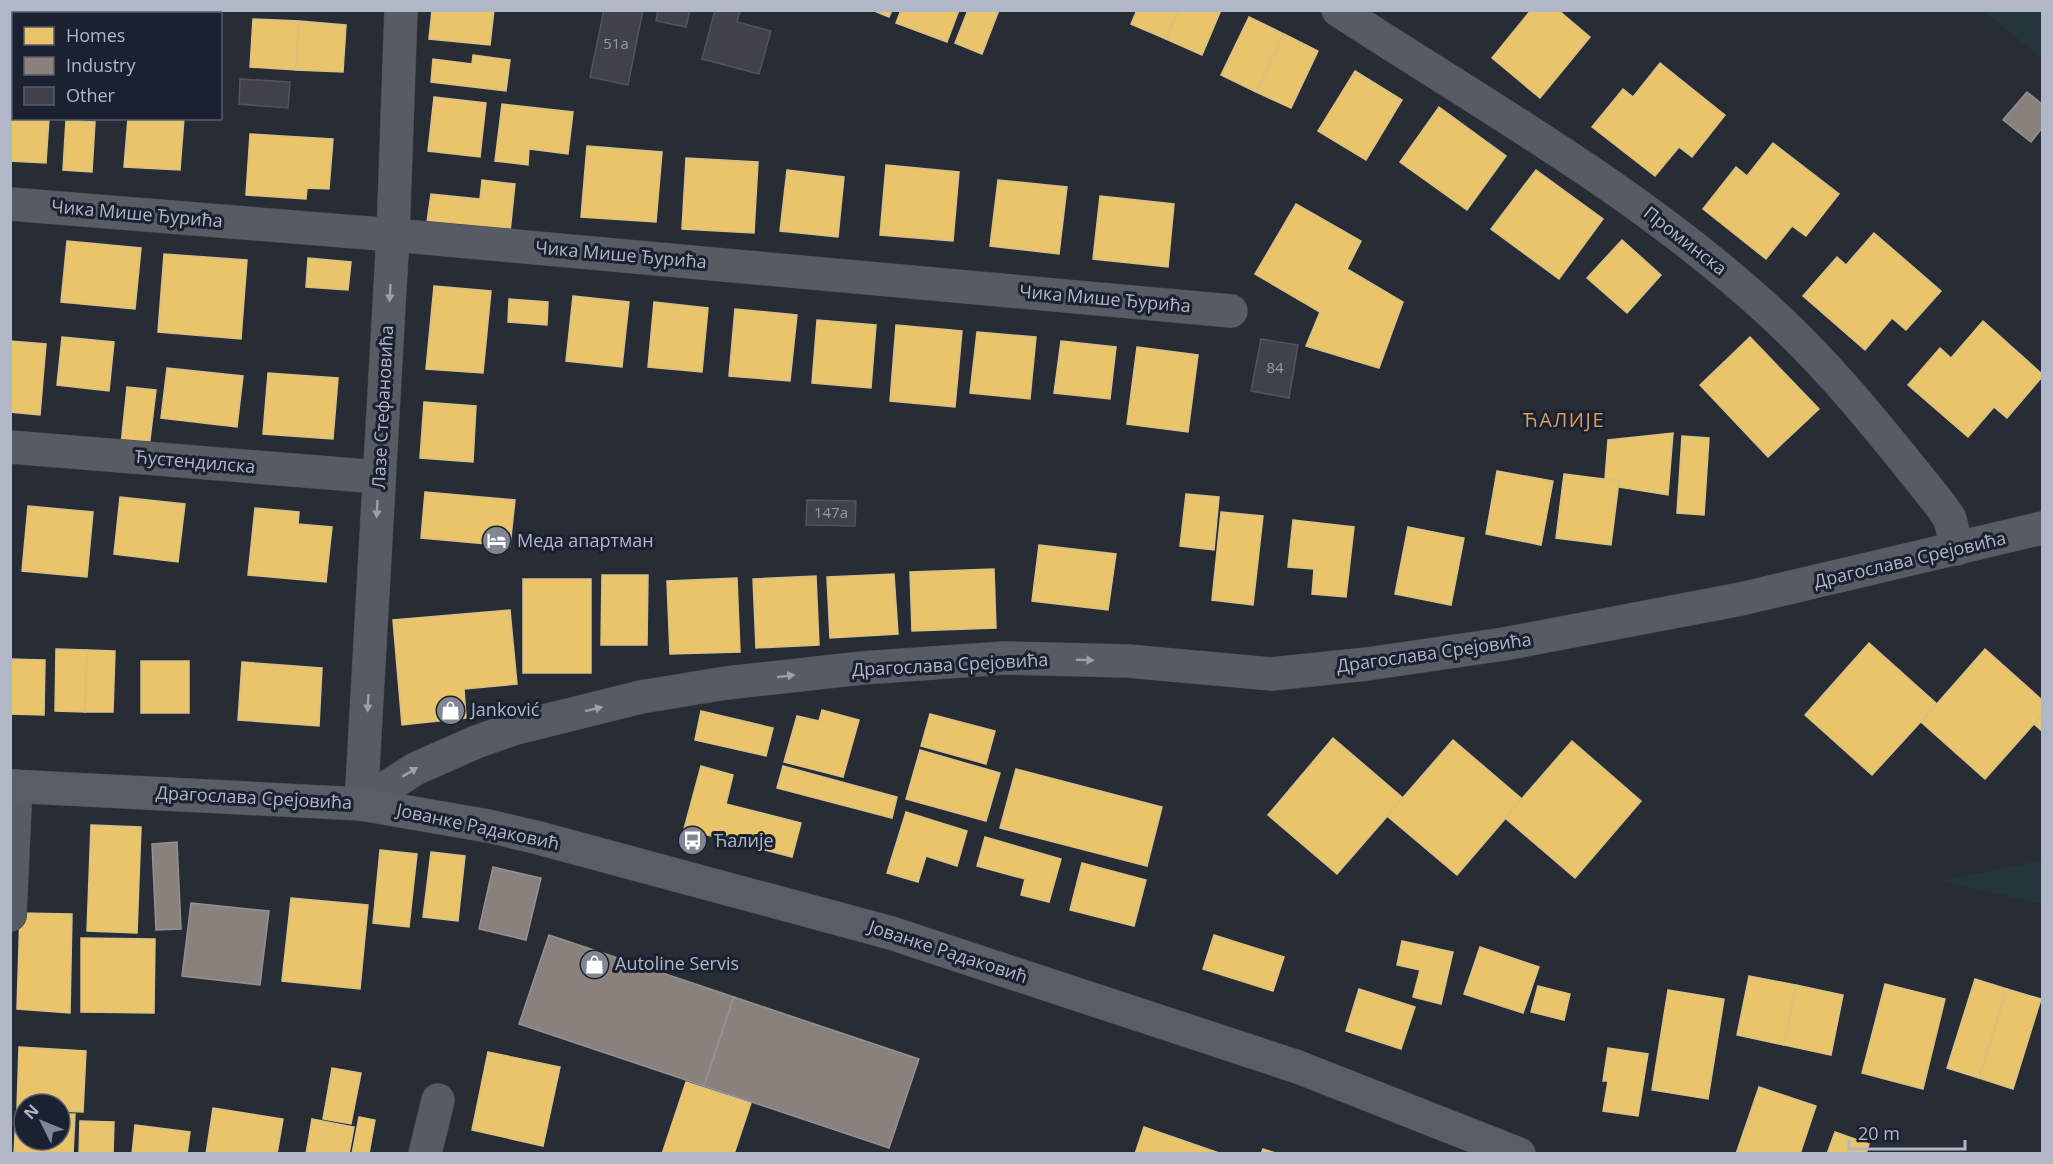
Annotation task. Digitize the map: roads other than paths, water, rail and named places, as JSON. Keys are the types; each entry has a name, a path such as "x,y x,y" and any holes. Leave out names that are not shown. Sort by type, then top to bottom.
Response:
{"main road":[{"name":"Драгослава Срејовића","path":"13,786 361,804"},
{"name":"Јованке Радаковић","path":"361,804 488,826 535,837 891,933 1298,1067 1517,1153"}],"street":[{"name":"Лазе Стефановића","path":"361,804 393,235 401,10"},
{"name":"Проминска","path":"1338,10 1614,187 1727,273 1796,336 1859,404 1942,507 1950,519 1957,549"},
{"name":"Чика Мише Ђурића","path":"10,204 393,235 1231,311"},
{"name":"Ћустендилска","path":"10,447 379,477"},
{"name":"Драгослава Срејовића","path":"361,804 415,769 476,742 516,728 641,697 726,683 862,668 1004,658 1128,661 1272,674 1304,671 1504,644 1742,599 2043,528"},
{"path":"10,915 13,786"},
{"path":"425,1154 438,1100"}],"place":[{"name":"Меда апартман","path":"496,541"},
{"name":"Janković","path":"450,710"},
{"name":"Ћалије","path":"693,841"},
{"name":"Autoline Servis","path":"594,964"}],"district":[{"name":"ЋАЛИЈЕ","path":"1564,420"}]}
